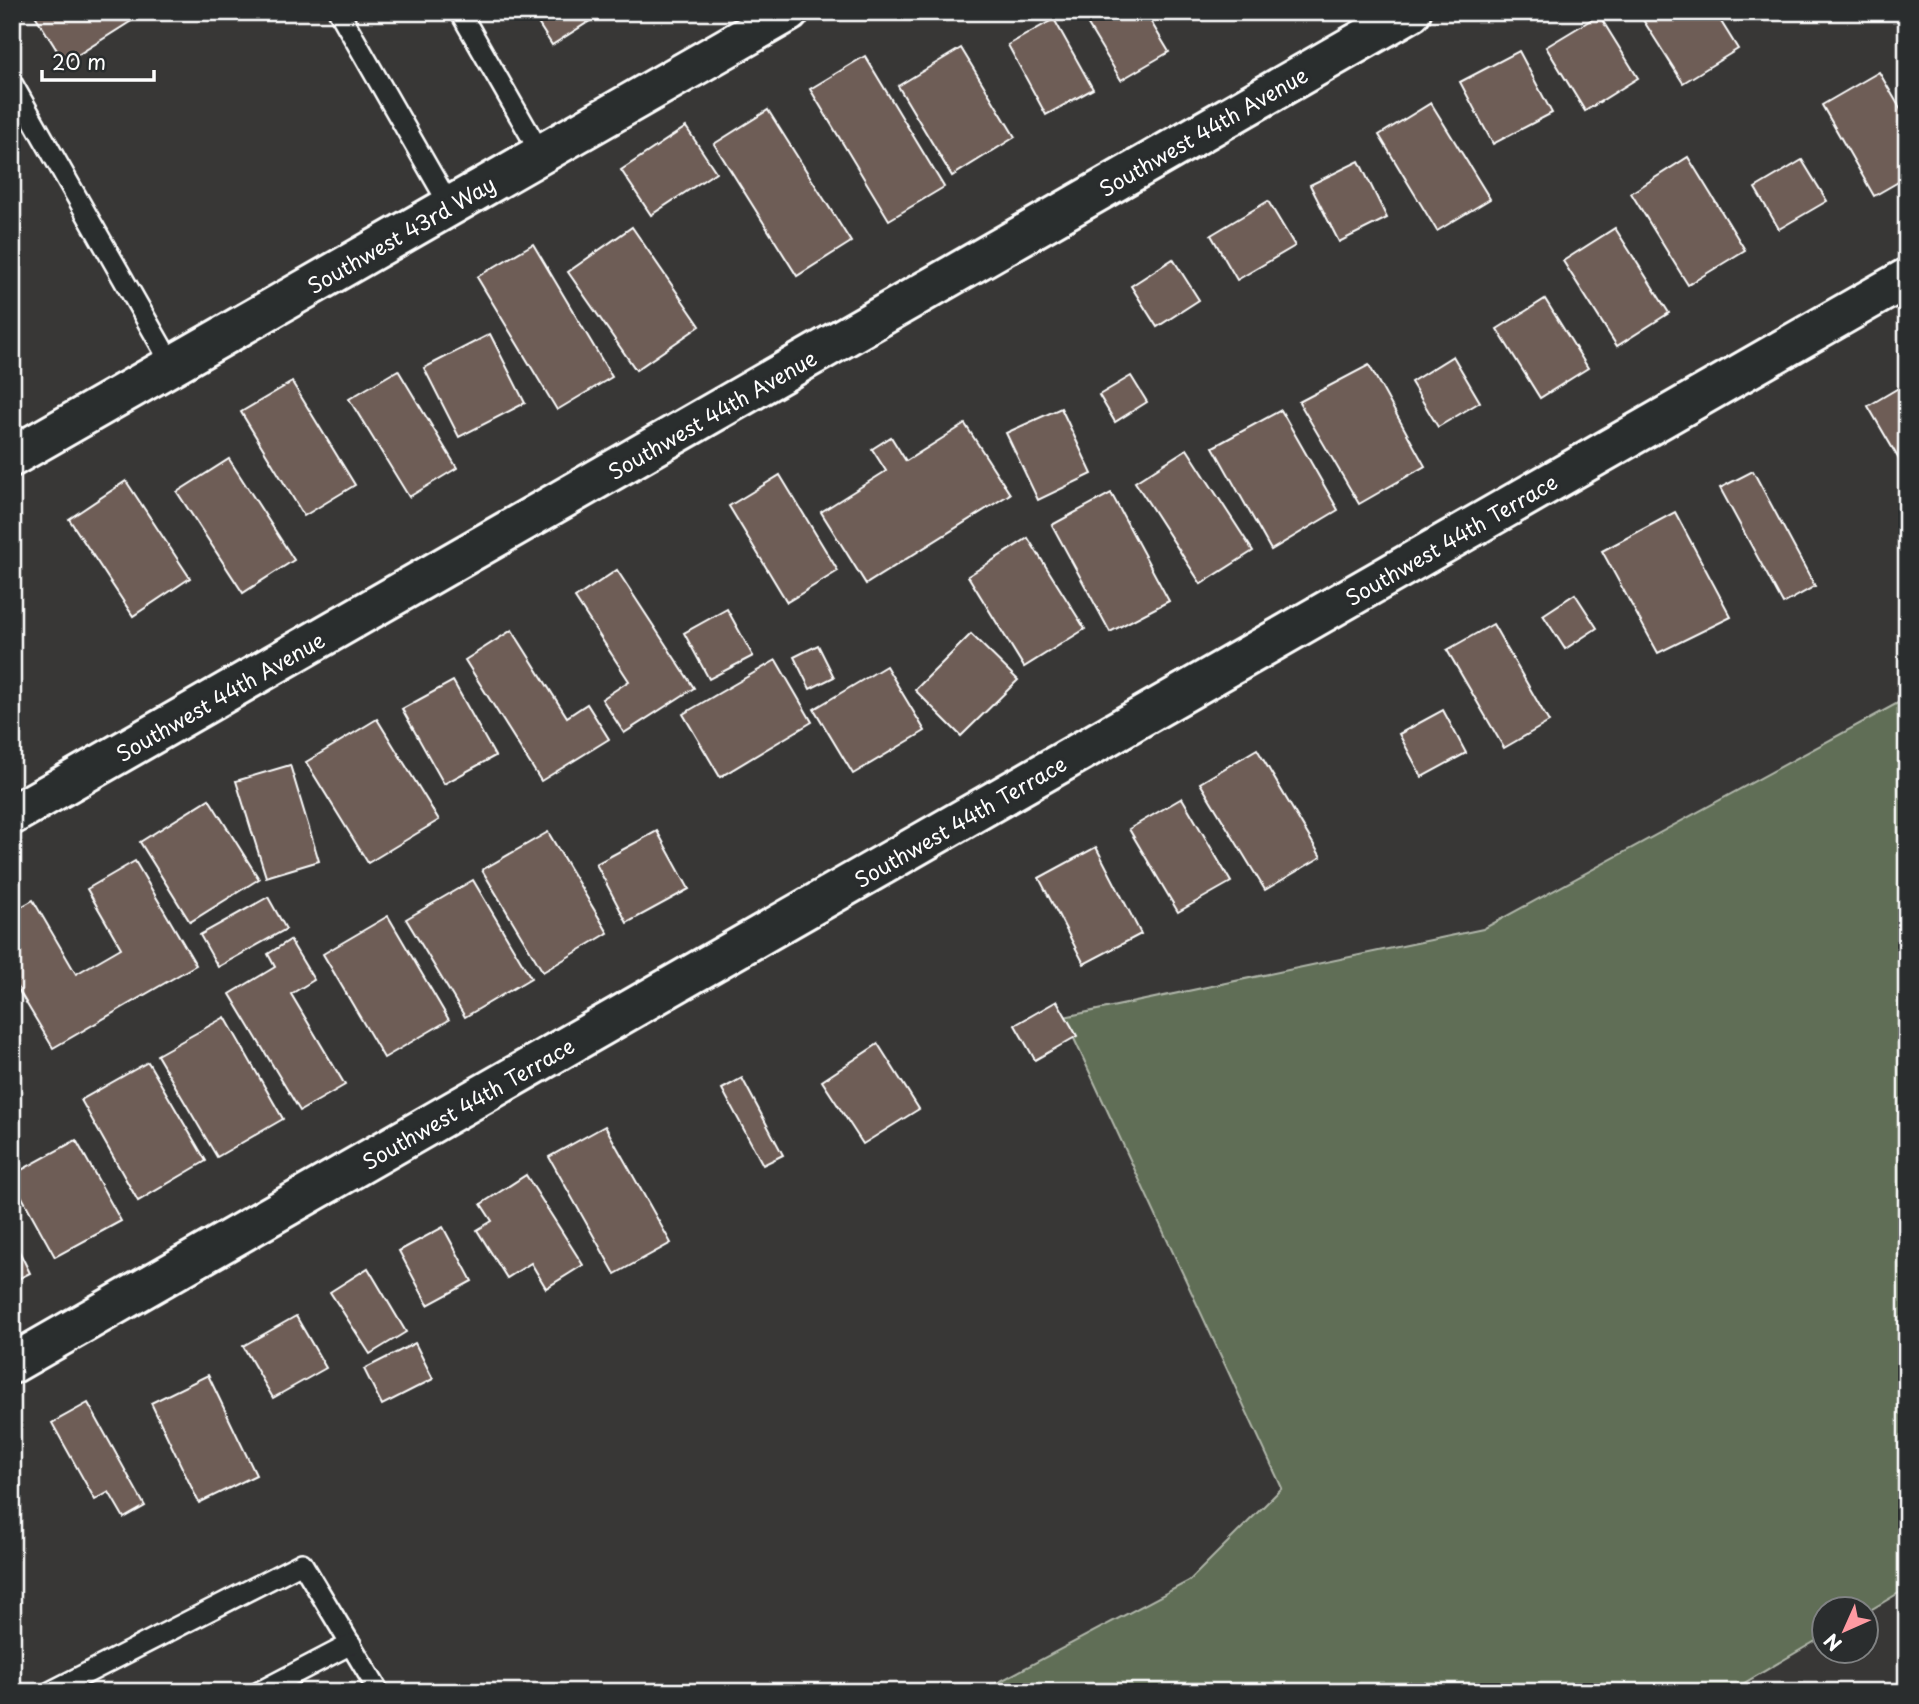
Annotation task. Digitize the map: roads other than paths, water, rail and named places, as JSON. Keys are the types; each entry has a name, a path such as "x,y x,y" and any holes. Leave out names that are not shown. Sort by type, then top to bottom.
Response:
{"street":[{"name":"Southwest 44th Avenue","path":"12,815 1411,12"},
{"name":"Southwest 43rd Way","path":"12,457 779,15"},
{"name":"Southwest 44th Terrace","path":"12,1364 1907,278"}],"lane":[{"path":"339,12 450,206"},
{"path":"460,12 541,154"},
{"path":"12,83 172,365"},
{"path":"50,1692 302,1563 379,1692"},
{"path":"260,1692 351,1644"}]}
